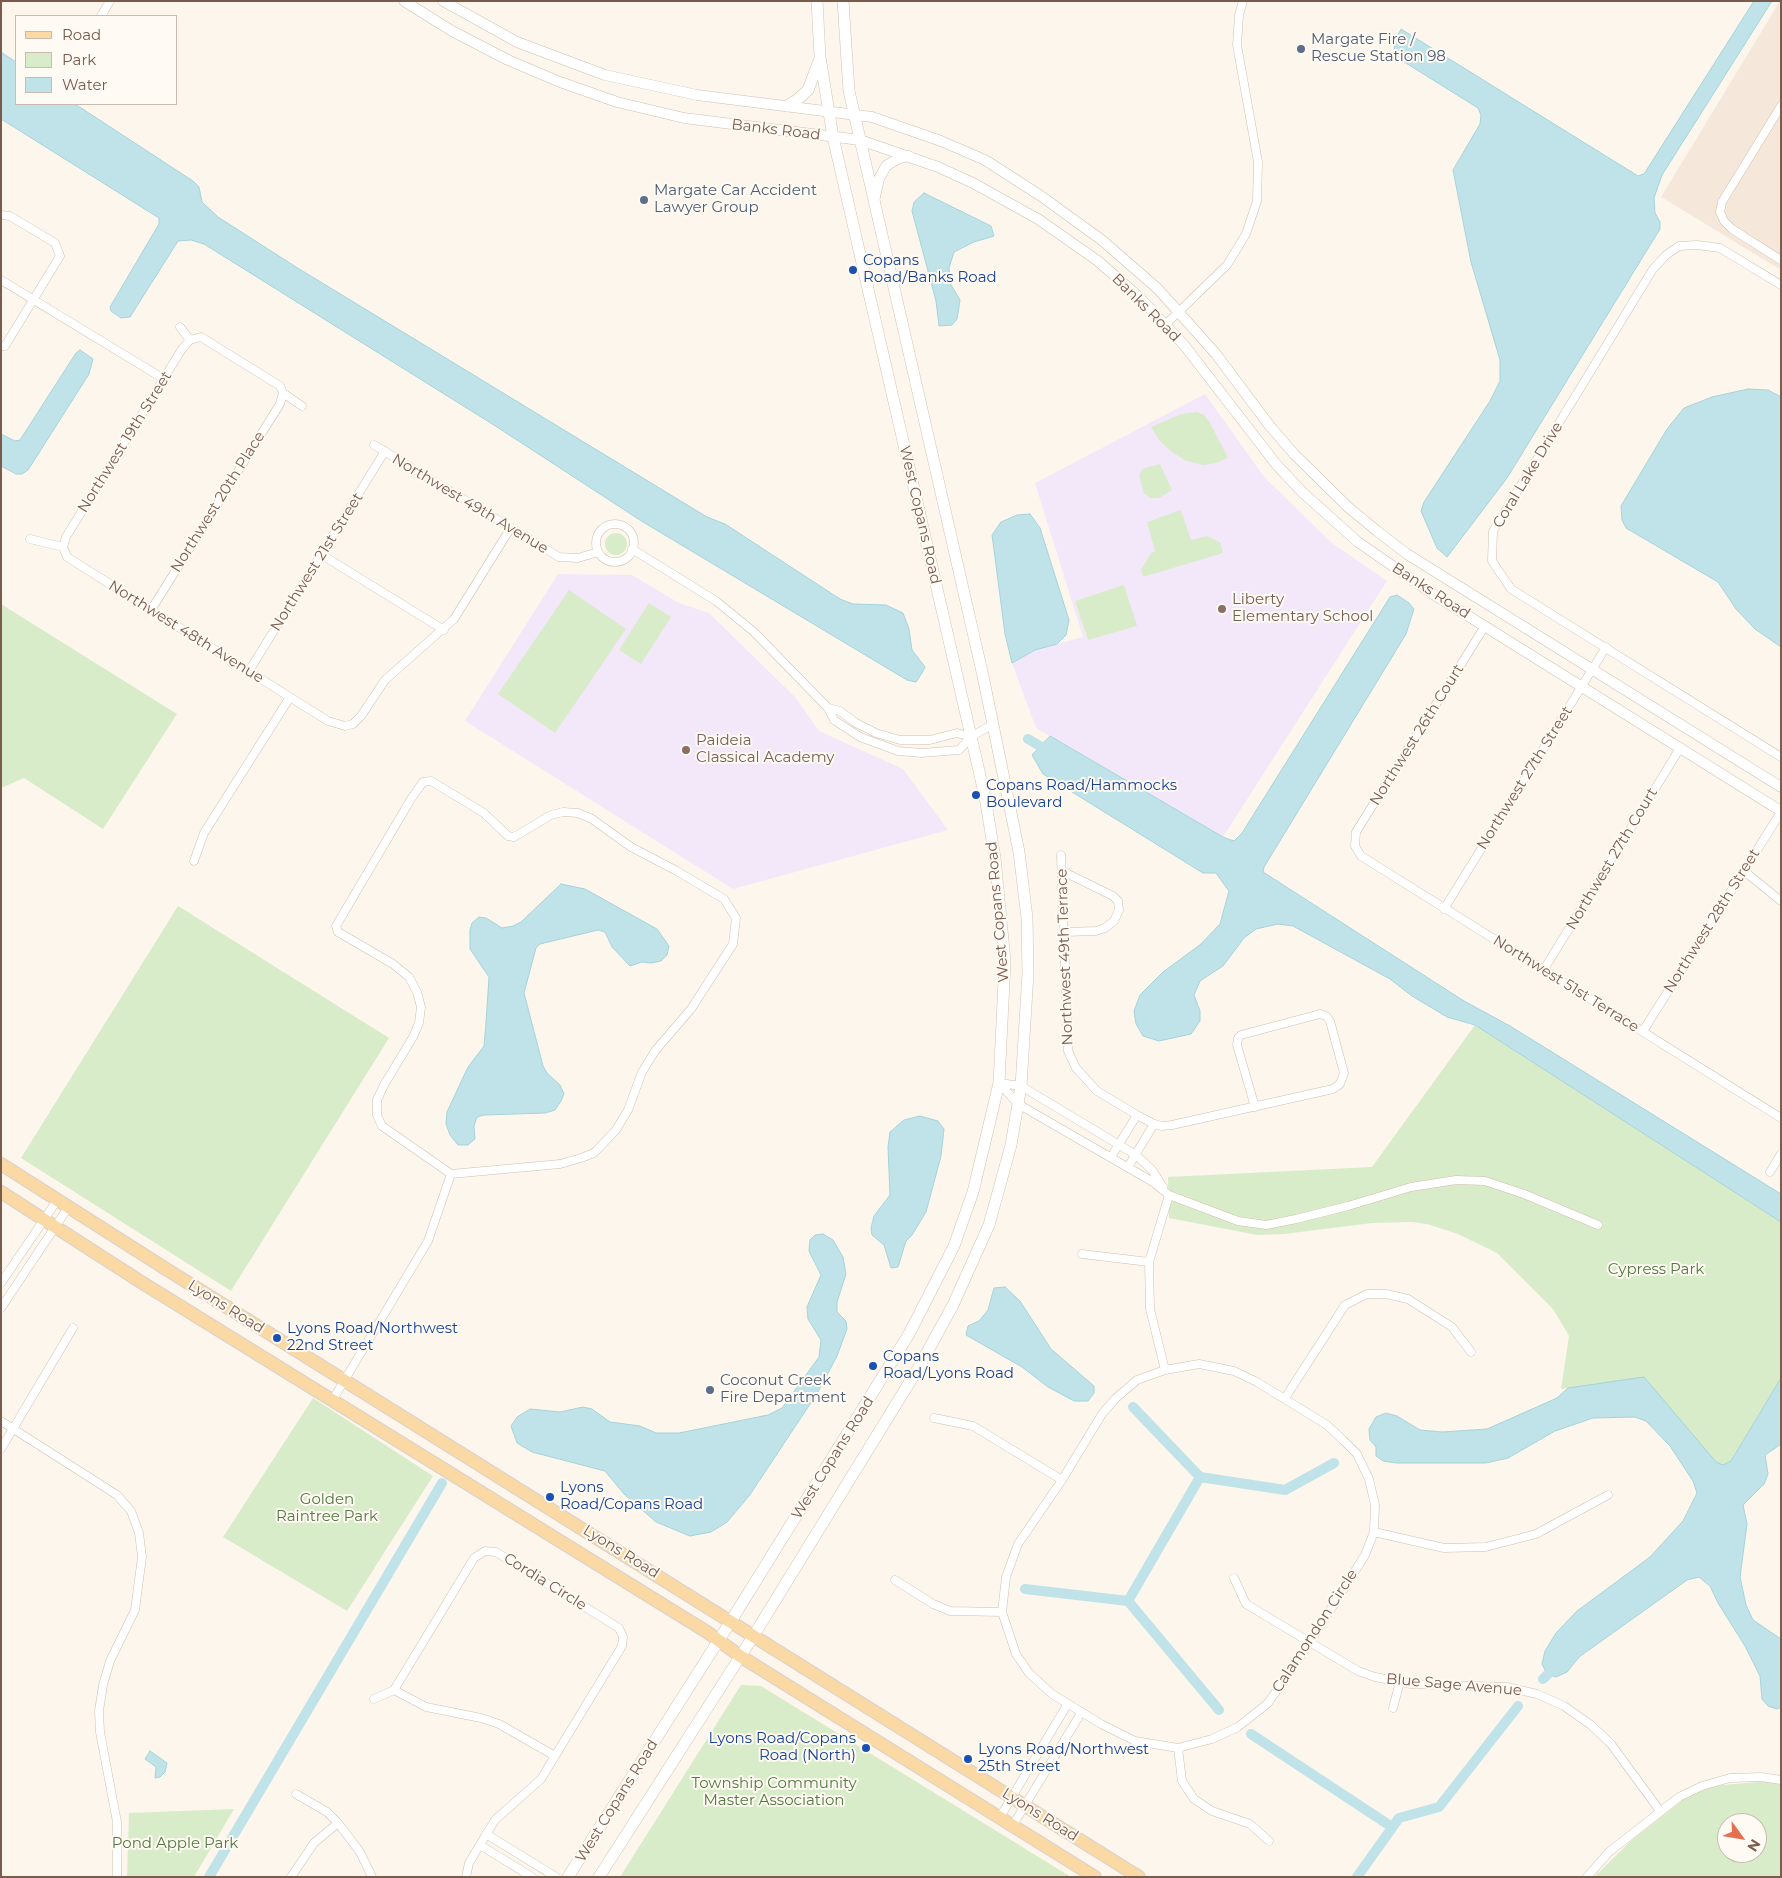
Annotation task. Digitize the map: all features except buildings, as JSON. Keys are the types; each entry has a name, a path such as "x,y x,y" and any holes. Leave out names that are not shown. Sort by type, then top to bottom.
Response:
{"main road":[{"name":"West Copans Road","path":"568,1877 898,1354 954,1246 973,1192 999,1084 1005,969 995,858 985,797 833,137 820,57 817,1"},
{"name":"West Copans Road","path":"600,1877 754,1634 919,1367 953,1306 989,1225 1011,1146 1021,1086 1027,1030 1027,918 1019,852 994,724 860,140 846,57 843,1"},
{"path":"786,106 797,100 808,90 820,57"},
{"name":"Lyons Road","path":"1,1164 344,1381 754,1634 1139,1877"},
{"name":"Lyons Road","path":"1,1192 1095,1877"}],"street":[{"path":"102,15 110,1"},
{"name":"Banks Road","path":"404,1 452,32 508,60 560,82 617,102 684,118 860,140 909,156 973,182 1038,219 1098,261 1140,298 1184,345 1276,464 1323,511 1358,542 1402,574 1781,812"},
{"name":"Banks Road","path":"443,1 517,42 604,75 698,95 872,117 942,141 985,160 1009,174 1103,240 1138,270 1180,312 1216,354 1277,435 1320,481 1348,507 1407,554 1781,787"},
{"path":"1165,325 1227,266 1246,234 1257,201 1258,162 1237,46 1239,15 1243,1"},
{"path":"1781,106 1722,202 1720,212 1724,221 1732,229 1781,260"},
{"path":"874,202 879,179 886,166 899,158 909,156"},
{"path":"1,215 10,216 55,243 60,256 5,346 1,346"},
{"name":"Coral Lake Drive","path":"1781,285 1720,248 1697,245 1679,246 1666,255 1653,269 1493,531 1492,561 1511,589 1781,758"},
{"path":"1,280 164,379"},
{"path":"180,327 190,340 201,337 280,386 283,393 302,406"},
{"name":"Northwest 19th Street","path":"63,547 66,537 182,349 190,340"},
{"name":"Northwest 20th Place","path":"151,610 280,404 283,393"},
{"name":"Northwest 49th Avenue","path":"374,444 559,558 578,558 598,552"},
{"name":"Northwest 21st Street","path":"249,671 385,452"},
{"path":"618,524 630,530 634,543 626,559 615,563 603,559 598,552 595,543 596,536 605,526 618,524"},
{"path":"322,555 444,630 454,619 510,529"},
{"path":"30,539 63,547"},
{"name":"Northwest 48th Avenue","path":"63,547 67,557 328,721 345,726 353,724 361,716 391,674 444,630"},
{"path":"632,549 716,601 754,632 828,708 834,720 844,729 879,746 898,751 922,753 959,750 971,737 994,724"},
{"name":"Northwest 26th Court","path":"1355,846 1356,832 1485,626"},
{"name":"Northwest 27th Street","path":"1444,909 1606,647"},
{"path":"194,861 204,833 290,696"},
{"path":"828,708 840,710 856,723 876,733 900,740 930,740 957,733 971,737"},
{"name":"Northwest 27th Court","path":"1543,971 1680,748"},
{"path":"431,781 484,813 508,836 514,836 551,815 563,812 578,813 592,819 631,847 676,870 724,899 732,908 736,918 733,944 691,1009 655,1051 642,1072 628,1110 616,1130 594,1153 560,1164 451,1174 382,1126 377,1115 378,1100 384,1085 419,1023 421,1007 417,992 409,977 399,968 338,932 336,926 411,799 423,782 431,781"},
{"name":"Northwest 28th Street","path":"1643,1031 1781,812"},
{"name":"Northwest 51st Terrace","path":"1355,846 1361,856 1444,909 1781,1118"},
{"name":"Northwest 49th Terrace","path":"1061,855 1068,1051 1071,1059 1097,1091 1154,1124 1162,1126 1172,1125 1333,1089 1340,1084 1344,1073 1330,1022 1326,1016 1320,1014 1241,1035 1238,1038 1237,1045 1254,1106"},
{"path":"1062,871 1113,896 1118,901 1119,910 1114,921 1105,928 1096,931 1064,932"},
{"path":"1744,871 1781,901"},
{"path":"999,1084 1021,1086 1136,1155 1152,1170 1169,1194"},
{"path":"999,1084 1018,1104 1128,1167 1169,1194 1238,1221 1266,1225 1348,1206 1411,1187 1456,1180 1485,1181 1524,1194 1598,1225"},
{"path":"1111,1157 1137,1115"},
{"path":"1128,1167 1154,1124"},
{"path":"1770,1172 1781,1154"},
{"path":"332,1401 428,1241 451,1174"},
{"path":"1165,1370 1150,1309 1148,1262 1169,1194"},
{"path":"1,1283 45,1219 63,1203"},
{"path":"1,1308 56,1226 63,1203"},
{"path":"1082,1254 1148,1262"},
{"path":"1285,1398 1345,1305 1367,1294 1386,1294 1408,1299 1452,1326 1471,1352"},
{"path":"1,1449 73,1328"},
{"name":"Calamondon Circle","path":"1199,1364 1234,1371 1285,1398 1327,1425 1357,1454 1371,1488 1375,1504 1374,1532 1365,1554 1310,1642 1268,1703 1238,1727 1212,1739 1178,1748 1154,1746 1135,1740 1067,1705 1029,1673 1016,1654 1002,1612 1006,1577 1018,1544 1062,1480 1102,1414 1116,1398 1137,1380 1165,1370 1199,1364"},
{"path":"934,1418 973,1426 1062,1480"},
{"path":"1,1421 117,1494 131,1511 139,1534 142,1557 135,1610 110,1661 103,1685 99,1710 100,1732 117,1822 117,1877"},
{"path":"1374,1532 1444,1548 1486,1547 1536,1534 1608,1495"},
{"name":"Cordia Circle","path":"394,1690 474,1558 485,1552 496,1552 619,1628 623,1637 622,1646 541,1779 495,1820 469,1863 466,1877"},
{"name":"Blue Sage Avenue","path":"1234,1578 1246,1604 1358,1670 1375,1677 1400,1682 1507,1687 1537,1694 1564,1706 1592,1725 1611,1744 1660,1811"},
{"path":"894,1580 932,1604 950,1611 1002,1612"},
{"path":"1393,1708 1400,1682"},
{"path":"374,1699 394,1690 426,1707 481,1718 498,1724 555,1756"},
{"path":"1000,1816 1067,1705"},
{"path":"1013,1825 1081,1713"},
{"path":"1178,1748 1182,1782 1194,1799 1212,1811 1250,1824 1268,1841"},
{"path":"1587,1877 1609,1852 1680,1796 1702,1786 1730,1778 1761,1777 1781,1780"},
{"path":"296,1794 327,1812 338,1823 360,1852 372,1877"},
{"path":"291,1877 309,1849 338,1823"},
{"path":"486,1834 556,1877"},
{"path":"480,1845 532,1877"}],"shaded area":[{"path":"1781,1 1781,270 1661,197"},
{"name":"Liberty Elementary School","path":"1205,394 1265,478 1332,543 1387,581 1223,837 1036,728 1012,663 1035,650 1083,637 1035,483"},
{"name":"Paideia Classical Academy","path":"558,574 632,575 679,603 709,613 795,697 819,731 903,769 948,830 733,889 465,721"}],"green space":[{"path":"1197,412 1204,415 1210,423 1228,458 1216,463 1203,465 1186,461 1160,441 1151,427 1181,414"},
{"path":"1160,464 1172,490 1159,498 1150,498 1144,493 1139,476 1142,469"},
{"path":"1181,510 1191,540 1207,536 1220,542 1223,553 1143,577 1141,570 1151,553 1155,551 1147,522"},
{"path":"616,533 624,536 627,544 624,552 616,555 608,552 605,544 608,536"},
{"path":"1124,585 1137,626 1088,640 1075,601"},
{"path":"569,590 626,629 555,733 498,694"},
{"path":"649,603 671,617 641,664 619,650"},
{"path":"1,604 177,714 103,829 24,778 1,788"},
{"path":"178,906 389,1038 231,1291 21,1158"},
{"name":"Cypress Park","path":"1475,1025 1781,1222 1781,1378 1723,1474 1644,1378 1561,1389 1569,1336 1553,1309 1497,1253 1458,1234 1427,1224 1412,1222 1372,1223 1284,1234 1257,1235 1169,1218 1168,1177 1372,1167"},
{"name":"Golden Raintree Park","path":"313,1398 433,1476 347,1611 223,1537"},
{"name":"Township Community Master Association","path":"741,1685 761,1686 1071,1877 620,1877"},
{"path":"1781,1780 1781,1877 1594,1877 1632,1840 1699,1787"},
{"name":"Pond Apple Park","path":"234,1809 194,1877 127,1877 129,1813"}],"water":[{"path":"1754,1 1772,1 1662,175 1654,198 1655,213 1660,222 1660,229 1507,478 1447,557 1437,548 1421,511 1424,502 1490,401 1500,381 1500,360 1471,262 1453,170 1480,124 1481,115 1478,108 1401,60 1394,52 1395,41 1401,29 1638,176 1644,174"},
{"path":"1,52 15,61 15,105 77,105 193,181 199,187 202,202 218,217 296,267 707,517 725,524 840,599 853,604 886,605 903,613 909,629 912,650 925,667 922,673 916,682 907,680 643,522 497,427 204,244 191,240 178,241 130,317 121,318 111,311 110,307 159,224 159,218 1,119"},
{"path":"924,193 991,226 994,236 974,242 954,252 949,268 951,285 960,300 957,319 952,325 939,326 936,301 912,211 914,202"},
{"path":"80,350 93,359 89,374 28,470 22,474 16,474 1,466 1,434 15,441 20,440 76,353"},
{"path":"1748,389 1768,390 1781,397 1781,647 1755,629 1736,609 1718,582 1626,528 1622,520 1621,506 1667,429 1684,408 1712,397"},
{"path":"1030,514 1040,528 1069,620 1066,635 1057,644 1035,650 1012,663 1005,634 992,535 1001,522 1017,515"},
{"path":"1397,595 1414,609 1406,634 1264,867 1263,872 1464,1001 1510,1026 1781,1194 1781,1222 1475,1025 1447,1017 1412,996 1390,979 1293,926 1278,924 1256,929 1244,938 1223,966 1200,981 1194,995 1200,1011 1200,1021 1191,1034 1159,1041 1143,1036 1136,1024 1134,1011 1140,995 1163,972 1201,944 1220,924 1229,891 1216,873 1203,873 1043,774 1032,755 1050,736 1223,837 1234,841 1242,833 1390,597"},
{"path":"561,884 585,889 657,929 669,946 667,955 661,961 642,962 630,966 612,947 605,932 598,930 540,944 536,948 524,993 543,1066 547,1073 560,1085 564,1094 555,1110 545,1113 484,1115 477,1117 474,1126 475,1139 468,1145 458,1145 450,1135 446,1124 447,1112 468,1067 484,1046 489,977 470,949 472,923 479,917 486,918 502,928 513,926 521,922"},
{"path":"920,1116 938,1121 944,1129 941,1156 926,1212 912,1235 906,1241 898,1267 891,1268 884,1245 872,1235 871,1228 874,1216 890,1195 888,1147 890,1132 904,1120"},
{"path":"823,1234 833,1240 843,1257 846,1274 837,1302 837,1312 846,1321 847,1329 837,1356 818,1392 749,1496 727,1522 711,1532 690,1536 656,1522 624,1494 605,1471 532,1452 517,1443 511,1426 517,1417 530,1409 560,1412 583,1407 592,1409 610,1422 640,1426 656,1433 679,1433 768,1415 782,1408 819,1357 821,1340 808,1319 807,1307 821,1275 809,1251 810,1240 815,1235"},
{"path":"1005,1287 1020,1301 1051,1349 1094,1386 1094,1393 1088,1401 1074,1401 1048,1387 1022,1367 966,1335 968,1326 979,1321 988,1310 994,1288"},
{"path":"1644,1377 1716,1462 1723,1465 1731,1461 1781,1378 1781,1444 1765,1455 1768,1474 1764,1484 1743,1505 1747,1524 1740,1577 1746,1605 1753,1620 1781,1639 1781,1707 1777,1709 1768,1706 1762,1699 1760,1676 1745,1646 1718,1603 1710,1586 1699,1577 1687,1580 1579,1657 1567,1672 1556,1677 1547,1674 1542,1664 1545,1651 1556,1633 1577,1611 1650,1557 1683,1521 1697,1493 1693,1481 1670,1446 1646,1421 1635,1417 1593,1418 1555,1431 1508,1458 1486,1463 1397,1463 1383,1461 1376,1456 1376,1447 1370,1440 1369,1429 1376,1417 1386,1413 1397,1416 1420,1430 1442,1432 1487,1429 1557,1398 1568,1388"},
{"path":"150,1751 167,1763 165,1772 160,1777 155,1778 156,1767 145,1759"}],"waterway":[{"path":"1028,739 1050,752"},
{"path":"1133,1407 1200,1477"},
{"path":"1025,1589 1128,1601 1200,1477 1285,1490 1334,1463"},
{"path":"209,1877 442,1483"},
{"path":"1128,1601 1219,1710"},
{"path":"1543,1679 1556,1666"},
{"path":"1357,1877 1399,1818 1439,1807 1518,1706"},
{"path":"1251,1734 1392,1827"}],"place":[{"name":"Margate Fire / Rescue Station 98","path":"1301,49"},
{"name":"Margate Car Accident Lawyer Group","path":"644,200"},
{"name":"Copans Road/Banks Road","path":"853,270"},
{"name":"Liberty Elementary School","path":"1222,609"},
{"name":"Paideia Classical Academy","path":"686,750"},
{"name":"Copans Road/Hammocks Boulevard","path":"976,795"},
{"name":"Lyons Road/Northwest 22nd Street","path":"277,1338"},
{"name":"Copans Road/Lyons Road","path":"873,1366"},
{"name":"Coconut Creek Fire Department","path":"710,1390"},
{"name":"Lyons Road/Copans Road","path":"550,1497"},
{"name":"Lyons Road/Copans Road (North)","path":"866,1748"},
{"name":"Lyons Road/Northwest 25th Street","path":"968,1759"}]}
